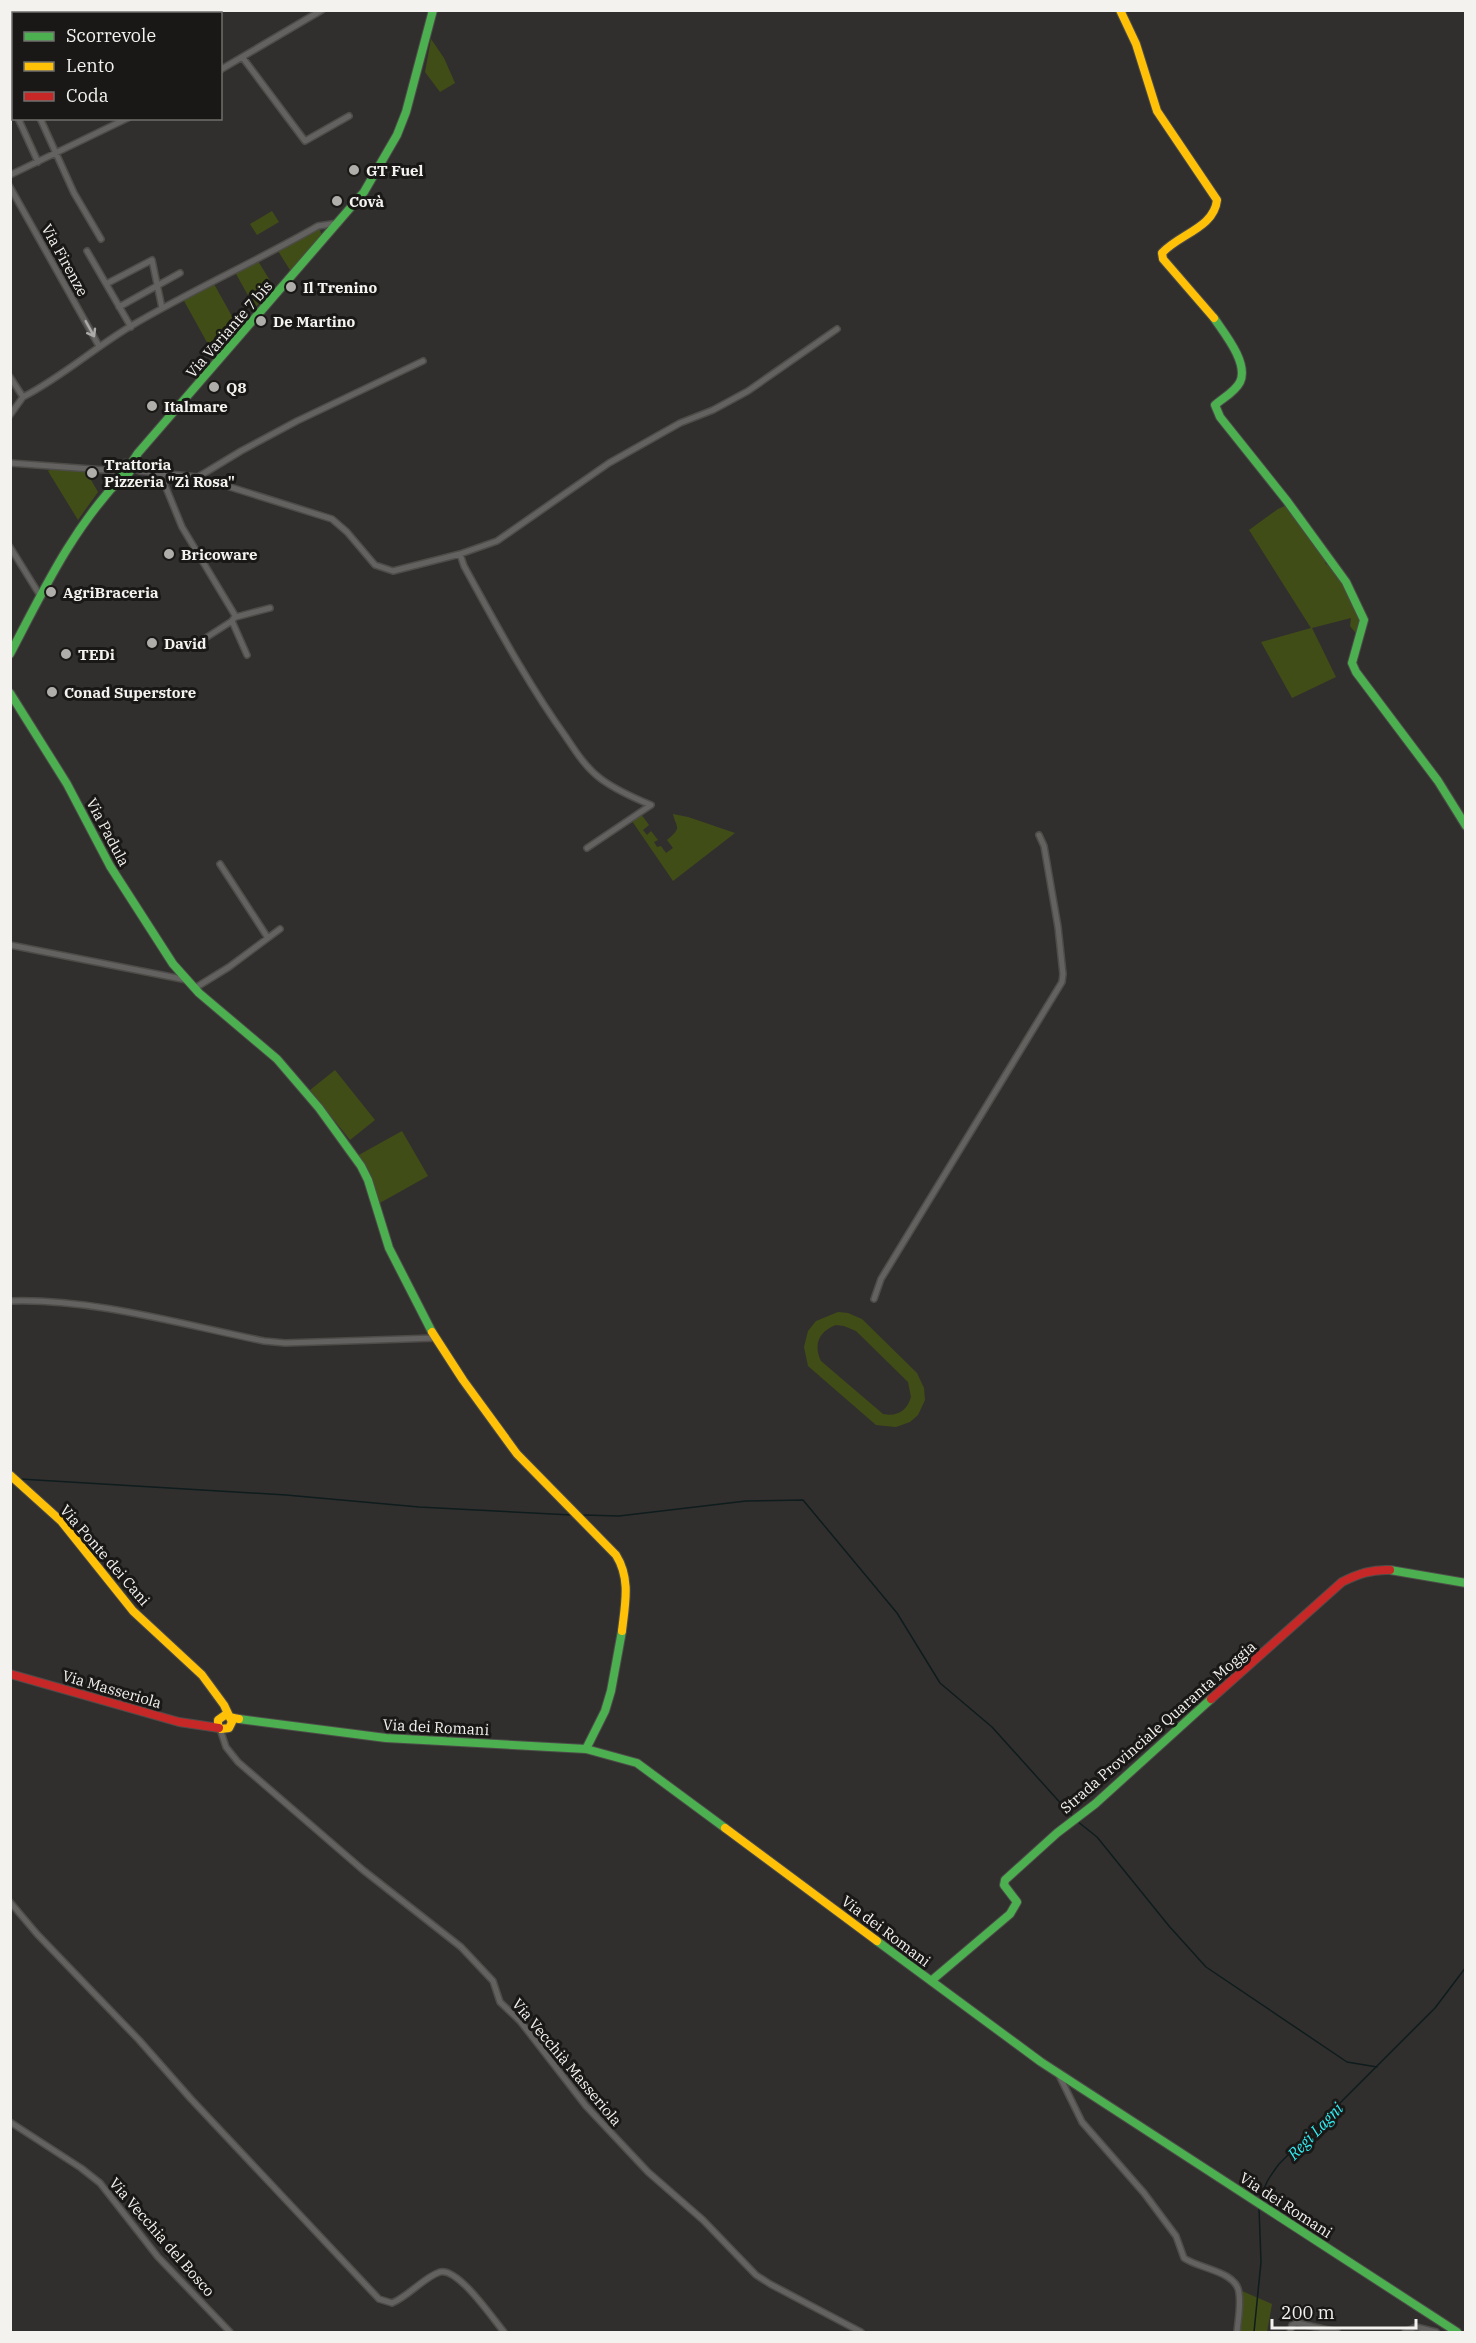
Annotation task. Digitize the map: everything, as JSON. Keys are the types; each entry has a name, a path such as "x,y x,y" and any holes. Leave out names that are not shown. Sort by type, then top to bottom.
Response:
{"main road":[{"name":"Via Variante 7 bis","path":"10,654 82,527 109,489 339,223 374,178 397,135 414,86 433,10"},
{"path":"1120,10 1136,44 1157,111 1217,200 1218,208 1212,217 1172,243 1162,253 1163,259 1223,330 1243,369 1242,378 1236,387 1215,405 1220,417 1287,501 1346,582 1364,620 1352,663 1356,672 1438,781 1466,825"},
{"name":"Via Padula","path":"10,693 67,784 110,866 173,964 195,988 277,1059 342,1138 361,1166 368,1180 389,1248 435,1338 457,1372 517,1454 587,1524 616,1555 623,1566 627,1585 611,1691 605,1711 586,1749"},
{"name":"Via Ponte dei Cani","path":"10,1475 66,1527 115,1592 133,1611 210,1684 221,1697 229,1717"},
{"name":"Strada Provinciale Quaranta Moggia","path":"932,1981 1010,1914 1017,1902 1004,1881 1077,1816 1095,1804 1342,1581 1354,1573 1372,1569 1466,1583"},
{"name":"Via Masseriola","path":"10,1674 179,1722 219,1728"},
{"path":"225,1708 219,1718 219,1728 223,1730 242,1720"},
{"path":"206,1726 219,1718 229,1717 232,1722 230,1727"},
{"name":"Via dei Romani","path":"229,1717 376,1737 586,1749 624,1758 650,1772 1058,2073 1455,2332"}],"street":[{"path":"222,69 322,10"},
{"path":"243,58 305,141 349,116"},
{"path":"19,120 38,162"},
{"path":"41,120 74,193 101,238"},
{"path":"10,175 124,120"},
{"name":"Via Firenze","path":"10,187 99,346"},
{"path":"10,415 23,397 51,381 99,346 162,308 318,226 339,223"},
{"path":"87,251 131,327"},
{"path":"106,284 152,260 162,308"},
{"path":"119,307 180,273"},
{"path":"10,462 125,469 198,477 332,519 347,532 369,560 384,569 393,571 460,554 497,541 609,463 680,423 713,410 748,391 837,329"},
{"path":"198,477 297,421 423,361"},
{"path":"10,377 21,390 23,397"},
{"path":"137,456 136,464 140,471"},
{"path":"160,473 182,528 234,619 247,655"},
{"path":"10,547 41,597"},
{"path":"460,554 464,566 520,667 587,766 601,779 632,797 651,804 587,848"},
{"path":"190,648 234,619 270,608"},
{"path":"874,1299 881,1279 1062,982 1058,927 1044,846 1039,835"},
{"path":"220,864 268,938"},
{"path":"195,988 219,974 280,929"},
{"path":"10,945 187,980"},
{"path":"10,1301 46,1300 80,1305 264,1341 285,1343 435,1338"},
{"path":"224,1738 230,1727"},
{"name":"Via Vecchià Masseriola","path":"219,1728 229,1753 238,1762 363,1870 461,1947 492,1981 500,2001 586,2106 648,2172 703,2220 756,2275 861,2332"},
{"path":"10,1902 37,1934 139,2040 379,2299 392,2303 439,2272 450,2272 464,2284 504,2332"},
{"path":"1058,2073 1082,2122 1144,2193 1176,2236 1184,2259 1227,2277 1235,2283 1240,2296 1237,2332"},
{"name":"Via Vecchia del Bosco","path":"10,2122 100,2183 159,2257 230,2332"},
{"path":"1290,2332 1292,2325 1297,2323 1337,2332"},
{"path":"1405,2332 1416,2327 1436,2332"}],"green space":[{"path":"431,39 444,58 455,83 440,92 425,72"},
{"path":"272,211 279,222 257,235 250,224"},
{"path":"316,229 320,230 322,236 290,270 278,251"},
{"path":"258,261 274,287 255,308 235,272"},
{"path":"214,284 238,327 214,355 183,299"},
{"path":"51,466 84,468 98,492 78,520 48,471"},
{"path":"1287,505 1327,560 1325,563 1330,564 1339,576 1361,620 1358,636 1350,626 1351,618 1312,628 1336,677 1292,698 1261,642 1311,628 1249,530"},
{"path":"641,814 649,825 643,830 647,835 651,831 658,840 654,842 657,847 661,846 666,853 673,848 667,840 677,830 673,814 735,833 673,881 632,821"},
{"path":"335,1070 375,1120 350,1140 310,1090"},
{"path":"402,1131 428,1176 378,1204 357,1156"},
{"path":"838,1312 848,1313 862,1319 917,1373 924,1388 925,1400 918,1415 910,1422 896,1427 876,1425 808,1366 804,1347 808,1331 816,1321","holes":["836,1325 856,1331 908,1382 911,1397 901,1412 893,1415 883,1414 821,1361 818,1349 819,1339 830,1328"]},
{"path":"1242,2291 1272,2304 1267,2332 1240,2332"}],"waterway":[{"path":"20,1479 286,1495 419,1507 572,1515"},
{"path":"583,1515 619,1516 746,1501 803,1500 897,1613 940,1683 992,1727 1073,1817"},
{"path":"1077,1821 1097,1837 1169,1926 1206,1967 1347,2062 1377,2067"},
{"name":"Regi Lagni","path":"1260,2201 1267,2181 1279,2164 1435,2008 1466,1967"},
{"name":"Regi Lagni","path":"1254,2332 1261,2262 1259,2208"}],"traffic: fast":[{"path":"129,467 138,453 364,192 397,135 406,112 433,10"},
{"path":"1214,318 1234,348 1242,374 1235,389 1215,405 1220,417 1287,501 1346,582 1364,620 1352,663 1356,672 1438,781 1466,826"},
{"path":"125,464 129,465 130,469 129,473 125,474 121,473 120,469 121,465 125,464"},
{"path":"10,654 47,583 74,538 89,516 124,475"},
{"path":"10,693 67,784 110,866 173,964 199,993 277,1059 319,1108 361,1166 368,1180 389,1248 432,1332"},
{"path":"1390,1570 1466,1583"},
{"path":"586,1749 605,1711 622,1631"},
{"path":"931,1981 1010,1914 1017,1902 1004,1885 1005,1880 1057,1833 1095,1804 1211,1699"},
{"path":"239,1719 386,1738 586,1749 637,1763 725,1828"},
{"path":"877,1941 1041,2062 1457,2332"}],"traffic: slow":[{"path":"1120,10 1136,44 1157,111 1217,200 1210,217 1203,224 1162,253 1163,259 1214,318"},
{"path":"432,1332 463,1380 517,1454 616,1555 621,1564 625,1582 622,1631"},
{"path":"10,1475 61,1521 133,1611 202,1675 224,1705 232,1722 229,1728 221,1729 218,1726 218,1720 225,1715 227,1716 228,1716 230,1717 239,1719"},
{"path":"725,1828 877,1941"}],"traffic: jam":[{"path":"1211,1699 1342,1582 1365,1573 1390,1570"},
{"path":"10,1674 179,1722 219,1728"}],"place":[{"name":"GT Fuel","path":"354,170"},
{"name":"Covà","path":"337,201"},
{"name":"Il Trenino","path":"291,287"},
{"name":"De Martino","path":"261,321"},
{"name":"Q8","path":"214,387"},
{"name":"Italmare","path":"152,406"},
{"name":"Trattoria Pizzeria \"Zì Rosa\"","path":"92,473"},
{"name":"Bricoware","path":"169,554"},
{"name":"AgriBraceria","path":"51,592"},
{"name":"David","path":"152,643"},
{"name":"TEDi","path":"66,654"},
{"name":"Conad Superstore","path":"52,692"}]}
